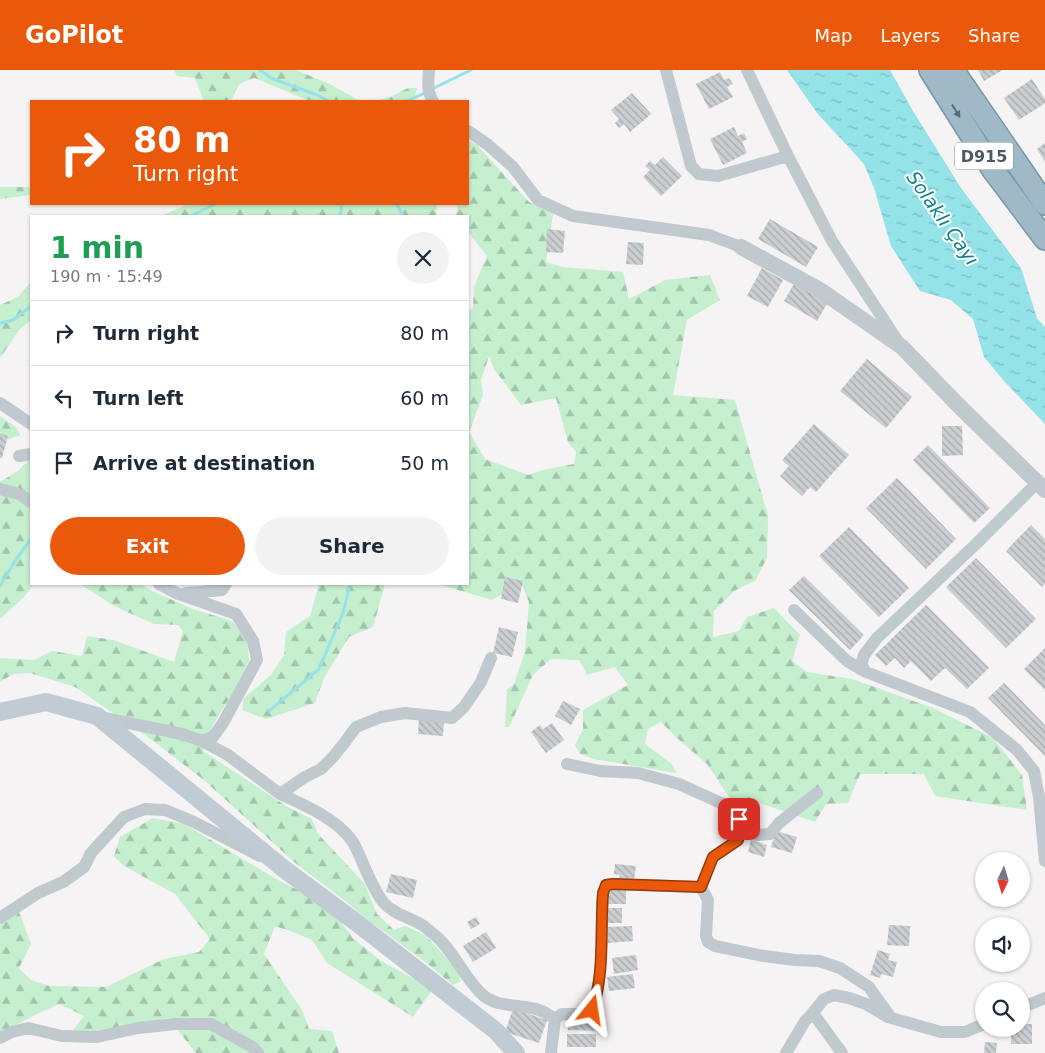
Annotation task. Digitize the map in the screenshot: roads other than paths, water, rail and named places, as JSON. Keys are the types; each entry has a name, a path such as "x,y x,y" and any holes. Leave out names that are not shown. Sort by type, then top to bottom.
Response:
{"highway":[{"name":"D915","path":"930,70 993,170 1045,239"},
{"name":"D915","path":"952,70 1045,204"}],"main road":[{"path":"0,712 46,702 97,716 284,869 496,1031 516,1053"}],"street":[{"path":"429,70 429,95 432,100"},
{"path":"666,70 691,166 699,174 718,176 788,156"},
{"path":"748,70 788,156 832,241 902,347 1041,486 977,543 877,638 864,655 861,665 866,672"},
{"path":"469,132 487,144 513,167 538,200 573,216 709,234 742,247 820,290 902,347"},
{"path":"0,403 30,423"},
{"path":"0,490 19,494 30,501"},
{"path":"161,585 176,593 236,614 253,641 257,660 223,723 213,737 202,741"},
{"path":"176,593 222,590 225,585"},
{"path":"794,610 847,660 866,672 970,712 1018,750 1034,771 1039,797 1045,861"},
{"path":"280,794 321,769 333,757 356,727 381,717 405,713 452,718 464,708 481,682 491,658"},
{"path":"97,716 182,734 202,741 228,755 280,794 337,824 353,842 374,888 384,903 395,912 422,925 438,938 452,954 473,986 496,1003 540,1010 556,1019"},
{"path":"567,764 600,771 638,773 679,784 732,808 739,819 741,827 738,840 713,857 701,887"},
{"path":"740,830 758,835 770,834 780,823 818,793"},
{"path":"0,918 38,893 63,882 84,867 91,853 124,817 145,809 165,810 194,822 284,869"},
{"path":"551,1053 556,1019 562,1014 578,1014 592,1010 597,997 600,973 603,893 606,885 701,887"},
{"path":"701,887 708,900 706,936 708,942 715,946 764,956 819,961 840,968 869,987 890,1018"},
{"path":"786,1053 804,1021 824,999 834,995 866,1004 890,1018 941,1032 965,1032 975,1028"},
{"path":"1030,1004 1045,998"},
{"path":"810,1015 815,1016 842,1053"},
{"path":"0,1038 12,1032 28,1028 62,1036 97,1037 138,1028 176,1024 211,1024 254,1048 258,1053"}],"water":[{"name":"Solaklı Çayı","path":"787,70 890,70 961,188 1021,268 1037,318 1045,327 1045,424 984,357 973,319 951,300 920,291 891,246 874,188 864,164 817,113"}],"waterway":[{"path":"260,70 271,78 327,100"},
{"path":"432,89 471,70"},
{"path":"409,100 427,92"},
{"path":"193,215 213,205"},
{"path":"340,215 342,205"},
{"path":"398,205 402,215"},
{"path":"0,323 13,320 30,307"},
{"path":"0,586 30,540"},
{"path":"269,711 319,669 343,613 350,585"}]}
